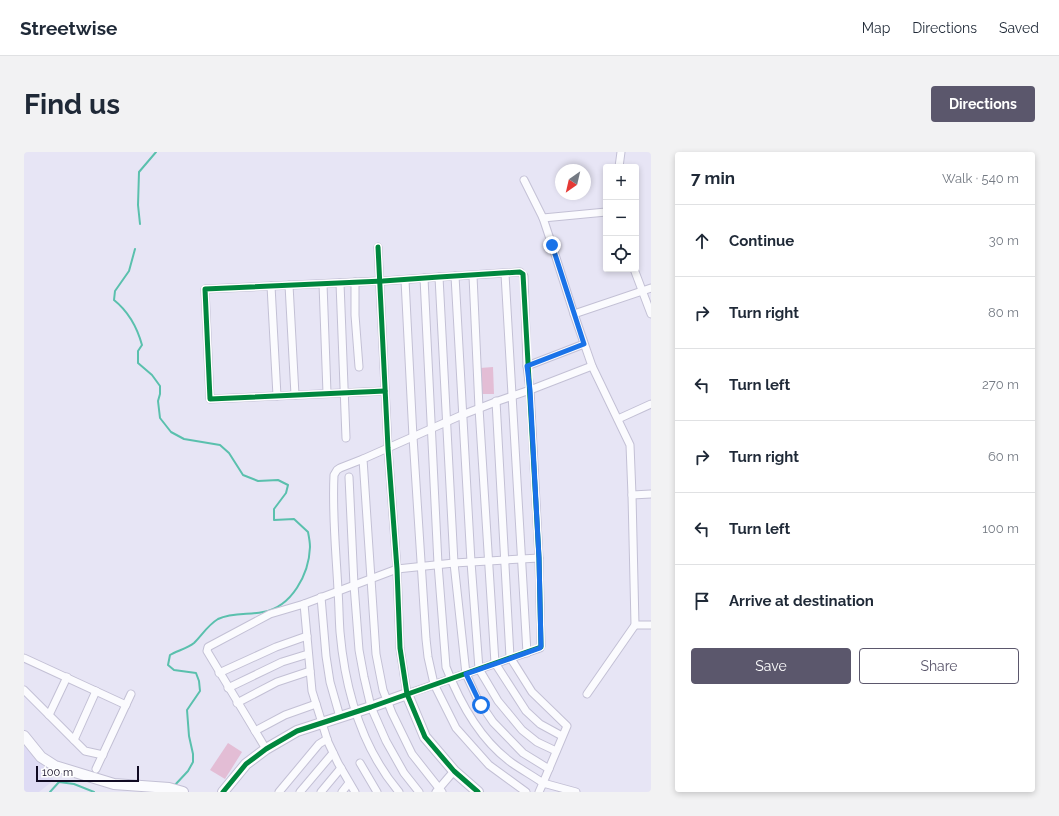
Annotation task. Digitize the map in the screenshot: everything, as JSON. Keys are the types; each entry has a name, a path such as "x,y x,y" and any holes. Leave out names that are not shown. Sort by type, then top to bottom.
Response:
{"street":[{"path":"619,164 621,152"},
{"path":"524,180 543,218 592,366 630,445 634,626 587,694"},
{"path":"543,218 603,212"},
{"path":"378,247 388,448 397,569 397,602 400,648 407,694 425,737 454,771 478,792"},
{"path":"222,792 246,764 266,749 297,731 466,674 540,648 541,646 539,558 530,390 527,366 524,276 520,272 405,280 205,289 210,399 385,391"},
{"path":"635,272 651,314"},
{"path":"505,274 527,652"},
{"path":"455,276 462,415 479,669 498,701 522,730 537,742 556,751"},
{"path":"473,276 479,408 495,663 526,711 540,724 562,736"},
{"path":"439,277 454,563 466,674 478,700 493,722 523,753 549,769"},
{"path":"424,278 438,564 446,667 471,717 483,735 511,762 543,783 576,792"},
{"path":"405,280 412,437 426,639 434,684 456,728 470,745 489,765 526,792"},
{"path":"355,282 355,316 359,367"},
{"path":"340,283 346,438"},
{"path":"323,284 326,393"},
{"path":"289,285 295,395"},
{"path":"271,286 277,396"},
{"path":"574,314 651,288"},
{"path":"527,366 584,344"},
{"path":"399,792 378,762 364,734 344,668 340,632 339,591 334,530 334,475 340,468 462,415 592,366"},
{"path":"496,401 510,658 532,692 566,724 566,728 540,792"},
{"path":"618,419 651,404"},
{"path":"363,459 376,654 383,690 392,713 412,754 439,791 454,771"},
{"path":"349,477 354,585 359,650 364,677 371,707 386,741 404,773 420,792"},
{"path":"632,495 651,494"},
{"path":"266,749 219,674 207,651 208,647 270,614 304,604 397,569 438,564 539,558"},
{"path":"321,597 330,682 340,717"},
{"path":"304,604 312,691 327,739 333,753 355,792"},
{"path":"634,626 651,625"},
{"path":"219,674 276,647 307,636"},
{"path":"228,688 282,662 308,654"},
{"path":"24,658 126,705"},
{"path":"237,703 277,682 310,671"},
{"path":"49,715 66,677"},
{"path":"74,740 96,691"},
{"path":"96,769 131,694"},
{"path":"26,695 49,715 85,751 103,755"},
{"path":"255,731 285,715 316,704"},
{"path":"24,736 41,757 55,766 114,784 176,790"},
{"path":"279,792 319,744 327,739"},
{"path":"300,792 333,753"},
{"path":"360,763 377,792"},
{"path":"321,792 341,768"},
{"path":"342,792 349,783"}],"shaded area":[{"path":"493,367 494,394 481,394 480,368"},
{"path":"24,741 54,780 39,792 24,792"},
{"path":"228,743 242,752 225,779 210,770"}],"waterway":[{"path":"140,224 138,205 139,172 156,152"},
{"path":"135,249 129,271 115,291 114,300 132,320 138,332 142,345 138,351 138,363 152,375 160,386 158,401 160,418 171,432 184,439 220,445 229,453 243,475 258,481 278,480 288,485 286,493 274,509 274,520 294,519 308,532 310,543 309,557 302,578 297,588 282,604 263,612 235,614 218,619 214,621 194,643 170,655 168,665 174,670 196,673 200,691 187,710 193,762 188,771 174,786"},
{"path":"50,792 59,782 74,784 94,792"}],"cycle path":[{"path":"378,247 388,448 397,569 400,648 407,694 425,737 454,771 478,792"},
{"path":"223,792 246,764 266,749 297,731 371,707 541,647 539,558 523,274 520,272 383,281 205,289 210,399 385,391"}],"route":[{"path":"481,705 466,674 540,648 541,646 539,558 530,390 527,366 584,344 552,245"}]}
